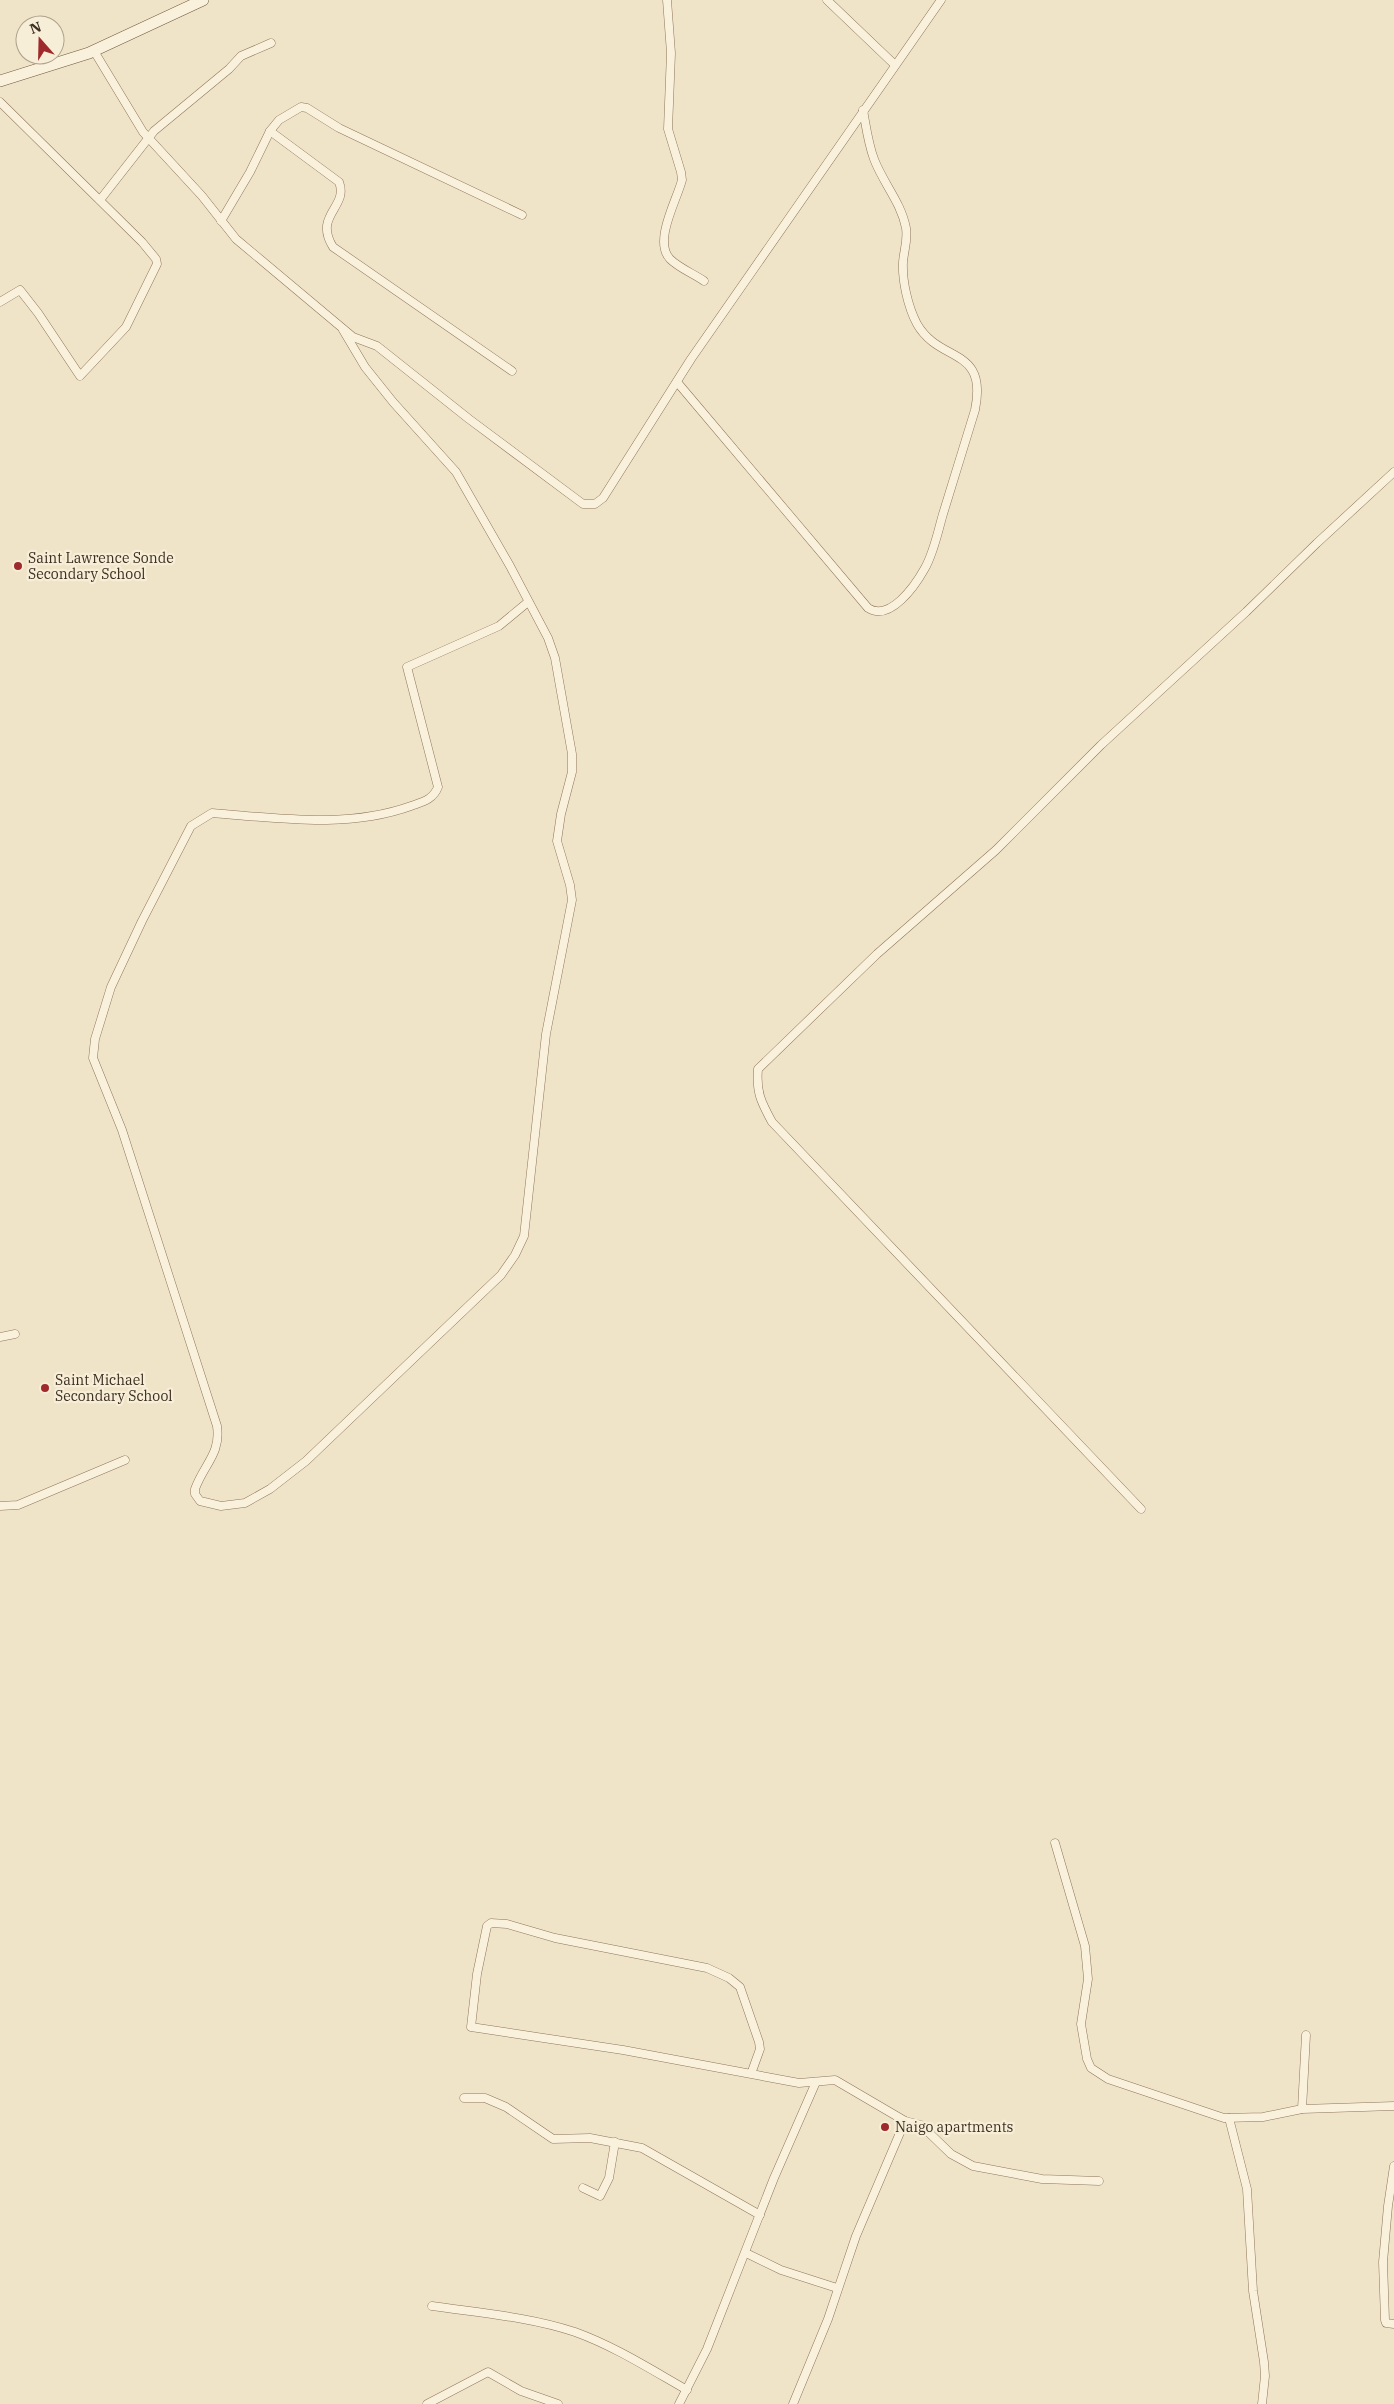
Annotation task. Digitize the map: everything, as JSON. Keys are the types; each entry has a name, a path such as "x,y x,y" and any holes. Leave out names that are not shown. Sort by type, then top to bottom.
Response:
{"main road":[{"path":"0,81 94,51 203,0"}],"street":[{"path":"668,0 671,53 668,130 682,180 666,228 665,246 670,259 704,281"},
{"path":"827,0 896,65"},
{"path":"94,51 148,139 202,196 236,239 343,330 353,337 377,346 469,419 583,504 595,504 603,498 677,382 863,110 941,0"},
{"path":"100,200 154,131 229,69 241,56 271,42"},
{"path":"0,102 100,200 156,259 157,268 126,326 82,376 78,376 38,313 20,290 0,302"},
{"path":"221,221 250,172 270,131 279,120 301,107 307,108 339,128 522,215"},
{"path":"677,382 868,608 874,612 883,612 894,605 914,585 926,567 941,522 975,410 978,396 977,382 971,367 960,356 932,342 922,332 914,318 903,276 907,243 906,229 901,209 874,160 863,110"},
{"path":"270,131 309,162 335,177 339,182 342,191 326,223 327,235 333,247 512,371"},
{"path":"343,330 365,367 393,402 456,472 510,566 548,638 555,658 572,754 572,772 560,814 557,841 570,885 572,900 542,1063 524,1236 515,1255 501,1274 306,1461 255,1499 232,1506 210,1505 200,1501 195,1494 195,1488 216,1452 218,1426 122,1130 93,1058 95,1039 111,987 191,826 198,820 212,813 349,821 398,811 429,800 436,793 438,787 407,667 499,626 528,602"},
{"path":"1141,1509 772,1122 761,1101 756,1086 758,1069 877,954 996,850 1101,745 1246,612 1317,542 1394,472"},
{"path":"0,1337 16,1334"},
{"path":"0,1506 18,1505 125,1460"},
{"path":"1056,1843 1086,1946 1088,1980 1081,2024 1087,2059 1091,2068 1108,2079 1120,2081 1199,2111 1229,2118 1263,2117 1302,2109 1394,2106"},
{"path":"751,2074 760,2049 759,2042 740,1987 729,1978 707,1968 555,1938 507,1924 491,1923 487,1926 477,1974 471,2027 623,2050 751,2074 799,2083 835,2080 905,2121 921,2125 951,2154 973,2166 1042,2179 1099,2181"},
{"path":"1302,2109 1306,2034"},
{"path":"679,2404 707,2349 760,2215 816,2082"},
{"path":"464,2098 485,2098 506,2107 553,2139 575,2137 630,2144 656,2154 760,2215"},
{"path":"1229,2118 1247,2189 1253,2291 1265,2369 1262,2404"},
{"path":"793,2404 828,2319 856,2236 905,2121"},
{"path":"583,2188 600,2196 608,2178 616,2142"},
{"path":"1394,2166 1383,2262 1385,2320 1386,2323 1394,2324"},
{"path":"746,2253 782,2270 837,2288"},
{"path":"432,2306 535,2322 574,2332 607,2346 687,2390"},
{"path":"427,2404 488,2372 521,2391 558,2404"}],"place":[{"name":"Saint Lawrence Sonde Secondary School","path":"18,566"},
{"name":"Saint Michael Secondary School","path":"45,1388"},
{"name":"Naigo apartments","path":"885,2127"}]}
